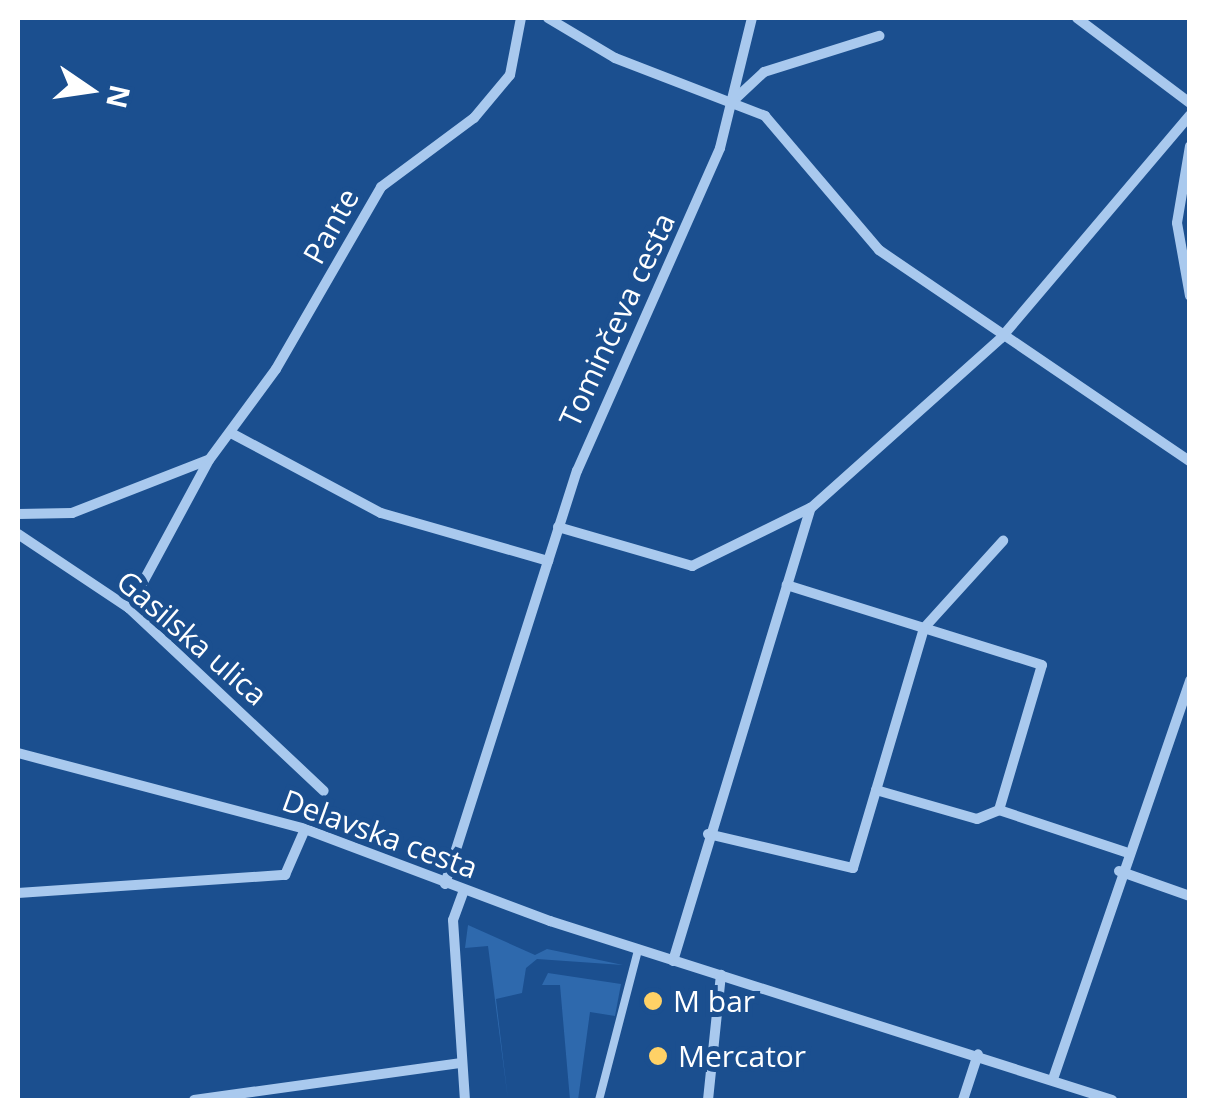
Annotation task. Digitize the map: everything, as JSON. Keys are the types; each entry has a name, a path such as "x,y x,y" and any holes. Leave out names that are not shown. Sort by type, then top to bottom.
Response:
{"street":[{"name":"Pante","path":"129,608 209,460 231,432 380,187 474,118 510,75 521,18"},
{"path":"548,18 614,58 766,116 880,250 1001,338 1190,460"},
{"name":"Tominčeva cesta","path":"445,884 558,527 612,381 705,190 734,101 752,18"},
{"path":"1077,18 1190,103"},
{"path":"734,101 764,72 879,36"},
{"path":"558,527 692,566 811,508 1001,338 1190,116"},
{"path":"1190,146 1177,222 1190,296"},
{"path":"231,432 381,512 548,561"},
{"path":"18,514 72,514 209,460"},
{"path":"674,961 708,834 811,508"},
{"name":"Gasilska ulica","path":"18,534 129,608 324,791"},
{"path":"708,834 853,868 924,628 1002,542"},
{"path":"788,585 1042,664 999,810"},
{"path":"1053,1080 1125,852 1190,680"},
{"name":"Delavska cesta","path":"18,753 305,829 445,884 638,950 978,1054 1112,1100"},
{"path":"876,790 977,820 999,810 1125,852"},
{"path":"18,893 285,875 305,829"},
{"path":"1119,871 1190,896"},
{"path":"464,890 453,920 465,1100"},
{"path":"708,1100 721,974"},
{"path":"963,1100 978,1054"},
{"path":"194,1100 462,1063"}],"lane":[{"path":"599,1100 638,950"}],"shaded area":[{"path":"468,925 535,955 547,949 623,965 537,959 526,968 522,993 496,999 508,1100 488,946 465,948"},
{"path":"548,973 621,984 615,1016 590,1012 578,1100 570,1100 560,985 542,985"}],"place":[{"name":"M bar","path":"653,1001"},
{"name":"Mercator","path":"658,1056"}]}
